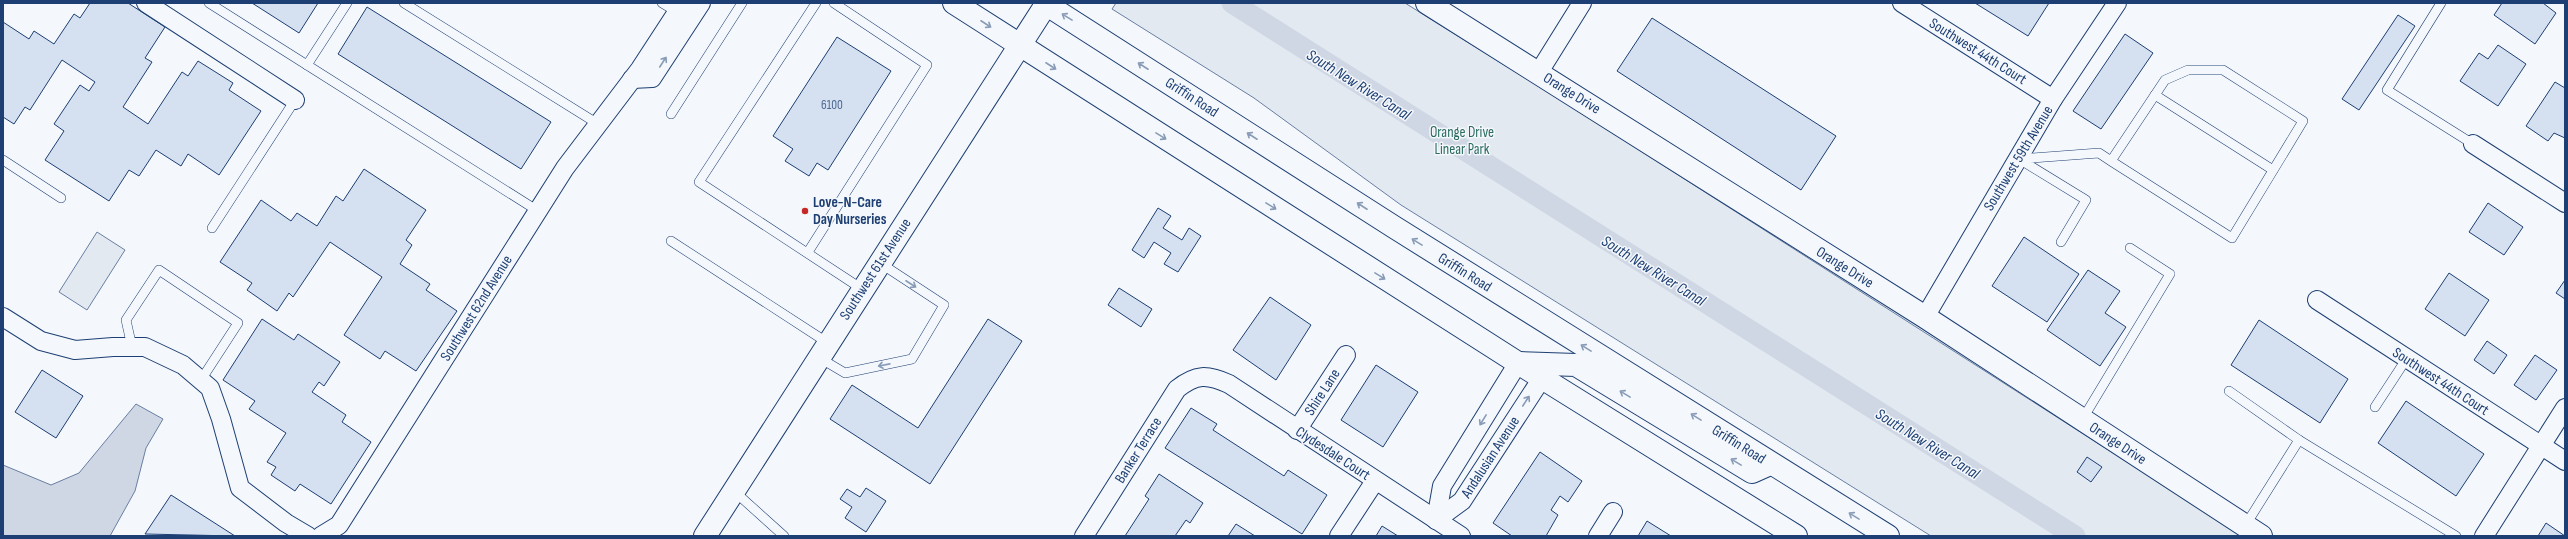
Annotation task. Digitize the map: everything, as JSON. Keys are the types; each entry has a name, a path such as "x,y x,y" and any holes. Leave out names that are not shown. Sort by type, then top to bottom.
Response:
{"main road":[{"path":"954,3 1518,363 1796,536"},
{"name":"Southwest 61st Avenue","path":"705,536 1046,3"},
{"name":"Griffin Road","path":"1046,3 1394,228 1770,464 1888,536"},
{"name":"Orange Drive","path":"1429,3 1925,317 2253,531"},
{"path":"1518,363 1576,365 1752,472 1770,464"}],"street":[{"path":"146,3 295,100"},
{"path":"632,80 652,78 701,3"},
{"path":"1539,72 1582,3"},
{"name":"Southwest 44th Court","path":"1902,3 2053,99"},
{"name":"Southwest 59th Avenue","path":"1925,317 2053,99 2115,4"},
{"name":"Southwest 62nd Avenue","path":"322,536 339,525 538,211 598,124 632,80 674,6"},
{"path":"2473,144 2565,203"},
{"name":"Southwest 44th Court","path":"2317,300 2565,461"},
{"path":"3,317 41,341 75,350 145,347 183,365 210,388 240,488 286,523 308,536"},
{"name":"Shire Lane","path":"1297,430 1346,355"},
{"name":"Andalusian Avenue","path":"1436,520 1442,486 1518,363"},
{"name":"Clydesdale Court","path":"1203,377 1214,377 1229,384 1297,430 1461,536"},
{"name":"Banker Terrace","path":"1084,536 1177,389 1190,379 1203,377"},
{"name":"Andalusian Avenue","path":"1436,520 1462,501 1542,378"},
{"path":"2484,536 2565,408"},
{"path":"1339,536 1375,481"},
{"path":"1598,536 1613,512"}],"lane":[{"path":"209,3 538,211"},
{"path":"307,65 347,3"},
{"path":"404,3 598,124"},
{"path":"672,114 742,3"},
{"path":"816,3 699,182 808,252 862,290"},
{"path":"808,252 927,65 834,3"},
{"path":"2441,3 2387,90 2473,144"},
{"path":"2018,159 2099,153 2111,161 2232,238 2303,121 2223,70 2188,70 2165,80 2111,161"},
{"path":"2155,95 2273,170"},
{"path":"212,228 295,100"},
{"path":"2018,159 2086,200 2061,242"},
{"path":"3,160 61,198"},
{"path":"671,241 823,350 845,373 912,359 944,305 879,263"},
{"path":"2082,420 2170,274 2130,248"},
{"path":"132,347 126,320 159,270 238,323 201,380"},
{"path":"2375,407 2407,358"},
{"path":"2229,391 2299,440 2456,536"},
{"path":"2253,531 2299,440"},
{"path":"734,491 784,536"}],"green space":[{"name":"Orange Drive Linear Park","path":"1116,3 1405,3 1586,116 2243,536 1931,536 1401,205 1254,98 1112,9"},
{"path":"97,232 125,250 87,310 59,292"}],"shaded area":[{"path":"136,404 163,419 146,448 135,491 110,536 3,536 3,465 51,485 79,473"}],"building":[{"path":"90,3 128,3 165,27 145,58 152,62 123,107 148,124 182,72 188,76 198,61 233,83 229,90 261,111 219,175 188,154 181,166 156,150 139,176 129,170 109,201 45,160 64,131 54,124 80,85 89,91 95,82 62,60 30,110 25,107 14,124 3,117 3,22 29,39 34,31 54,44 74,14 80,18"},
{"path":"252,3 318,3 299,33"},
{"path":"1975,3 2049,3 2028,36"},
{"path":"2502,3 2543,3 2556,13 2535,44 2494,15"},
{"path":"367,7 551,122 521,169 338,54"},
{"path":"2398,15 2415,26 2359,110 2342,99"},
{"path":"1652,18 1836,136 1801,190 1617,71"},
{"path":"2125,34 2153,53 2101,129 2073,111"},
{"path":"837,37 891,71 828,170 817,163 809,176 785,161 793,149 773,136"},
{"path":"2498,45 2526,64 2498,106 2460,81 2479,53 2488,59"},
{"path":"2555,82 2565,88 2565,138 2554,133 2548,141 2526,126"},
{"path":"364,169 426,210 406,240 412,245 400,264 430,284 426,290 457,311 416,371 385,351 380,359 344,335 382,277 330,242 293,297 289,293 277,311 247,290 252,283 220,262 261,200 291,221 297,213 317,226 336,196 343,201"},
{"path":"2488,203 2523,227 2504,255 2469,232"},
{"path":"1158,208 1171,216 1163,228 1182,240 1189,228 1201,236 1178,272 1164,264 1171,253 1154,242 1144,258 1132,250"},
{"path":"2024,237 2079,274 2047,322 1992,286"},
{"path":"2088,270 2120,291 2105,313 2126,327 2100,366 2047,330"},
{"path":"2449,273 2489,300 2465,336 2425,309"},
{"path":"2565,280 2565,299 2556,293"},
{"path":"1119,288 1152,309 1141,327 1108,305"},
{"path":"1270,297 1311,325 1276,380 1233,350"},
{"path":"262,319 294,340 298,334 340,362 324,386 319,382 312,392 346,415 342,422 371,442 331,504 300,484 295,491 271,475 276,467 267,462 286,433 249,409 255,401 223,380"},
{"path":"988,319 1022,341 930,484 830,419 852,385 918,428"},
{"path":"2259,320 2348,379 2320,423 2231,365"},
{"path":"2487,341 2507,355 2494,374 2474,360"},
{"path":"2535,355 2557,370 2536,400 2514,385"},
{"path":"1376,365 1418,392 1383,447 1341,420"},
{"path":"42,370 83,396 56,438 15,412"},
{"path":"2406,401 2484,454 2456,496 2378,443"},
{"path":"1191,408 1217,424 1213,430 1284,476 1288,470 1327,495 1302,534 1165,448"},
{"path":"1540,452 1582,481 1568,502 1560,496 1551,510 1558,515 1546,536 1512,536 1493,523"},
{"path":"2087,457 2102,467 2091,482 2077,472"},
{"path":"1159,474 1203,503 1190,523 1186,520 1175,536 1125,536 1149,499 1145,496"},
{"path":"866,488 886,501 866,532 845,518 852,507 840,499 847,489 860,497"},
{"path":"171,495 235,536 145,534"},
{"path":"1647,521 1671,536 1638,536"},
{"path":"2546,523 2565,536 2538,536"},
{"path":"1236,524 1255,536 1228,536"},
{"path":"1382,526 1398,536 1376,536"}],"waterway":[{"name":"South New River Canal","path":"1232,3 2075,536"}],"place":[{"name":"Love-N-Care Day Nurseries","path":"805,211"}]}
